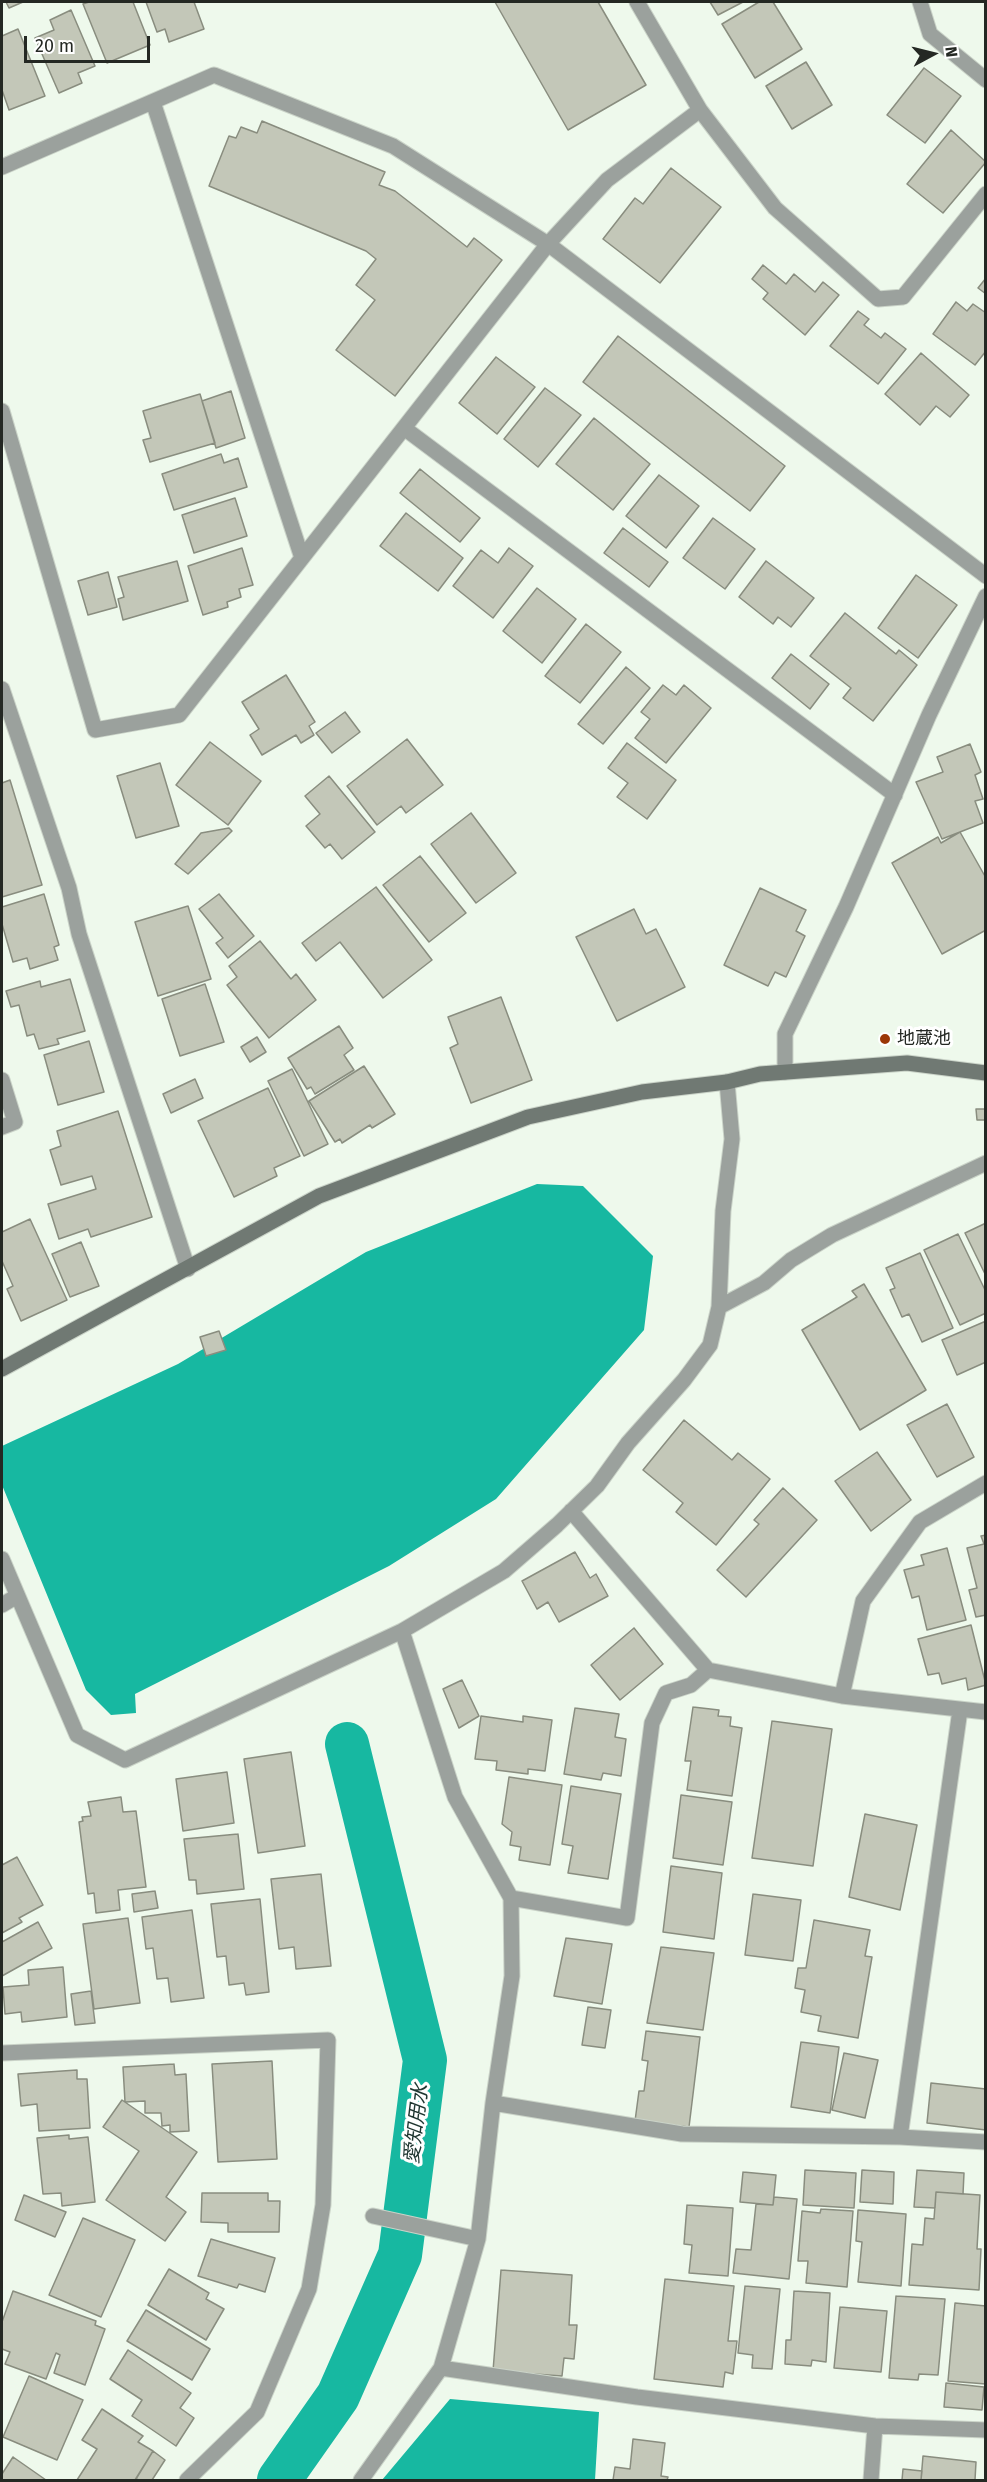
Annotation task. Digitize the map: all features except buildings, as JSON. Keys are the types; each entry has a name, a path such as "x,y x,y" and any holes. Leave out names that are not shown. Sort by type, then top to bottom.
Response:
{"street":[{"path":"637,2 700,110 775,208 878,299 903,297 986,194"},
{"path":"920,2 930,34 986,80"},
{"path":"2,167 214,75 393,146 548,244 986,576"},
{"path":"153,102 302,558"},
{"path":"2,411 95,730 179,715 548,244 607,180 700,110"},
{"path":"404,428 895,795"},
{"path":"785,1072 785,1034 846,907 986,596"},
{"path":"2,690 69,888 79,934 188,1269"},
{"path":"2,1369 319,1196 528,1117 642,1092 727,1082 760,1074 907,1063 986,1072"},
{"path":"2,1080 15,1122 2,1127"},
{"path":"2,1559 77,1735 125,1760 402,1631 504,1571 597,1486 628,1443 684,1380 710,1345 719,1307 723,1211 732,1139 727,1082"},
{"path":"719,1307 764,1283 791,1260 832,1235 986,1163"},
{"path":"842,1696 863,1602 920,1522 986,1483"},
{"path":"571,1511 708,1670 842,1696 986,1712"},
{"path":"2,1605 17,1596"},
{"path":"361,2481 441,2368 478,2239 493,2103 512,1976 511,1898 455,1797 402,1631"},
{"path":"511,1898 627,1918 652,1723 666,1693 691,1685 708,1670"},
{"path":"900,2137 960,1710"},
{"path":"2,2054 328,2040 323,2205 309,2289 257,2412 187,2481"},
{"path":"493,2103 682,2134 900,2137 986,2142"},
{"path":"373,2216 478,2239"},
{"path":"441,2368 637,2397 875,2426 986,2430"},
{"path":"871,2481 875,2426"}],"water":[{"path":"537,1184 583,1186 653,1256 644,1330 496,1499 389,1566 135,1694 136,1713 111,1715 86,1690 2,1485 2,1446 178,1364 366,1252"},
{"path":"450,2399 599,2412 595,2480 382,2480"}],"waterway":[{"name":"愛知用水","path":"279,2480 338,2396 400,2255 425,2060 347,1744"}],"place":[{"name":"地蔵池","path":"885,1039"}]}
